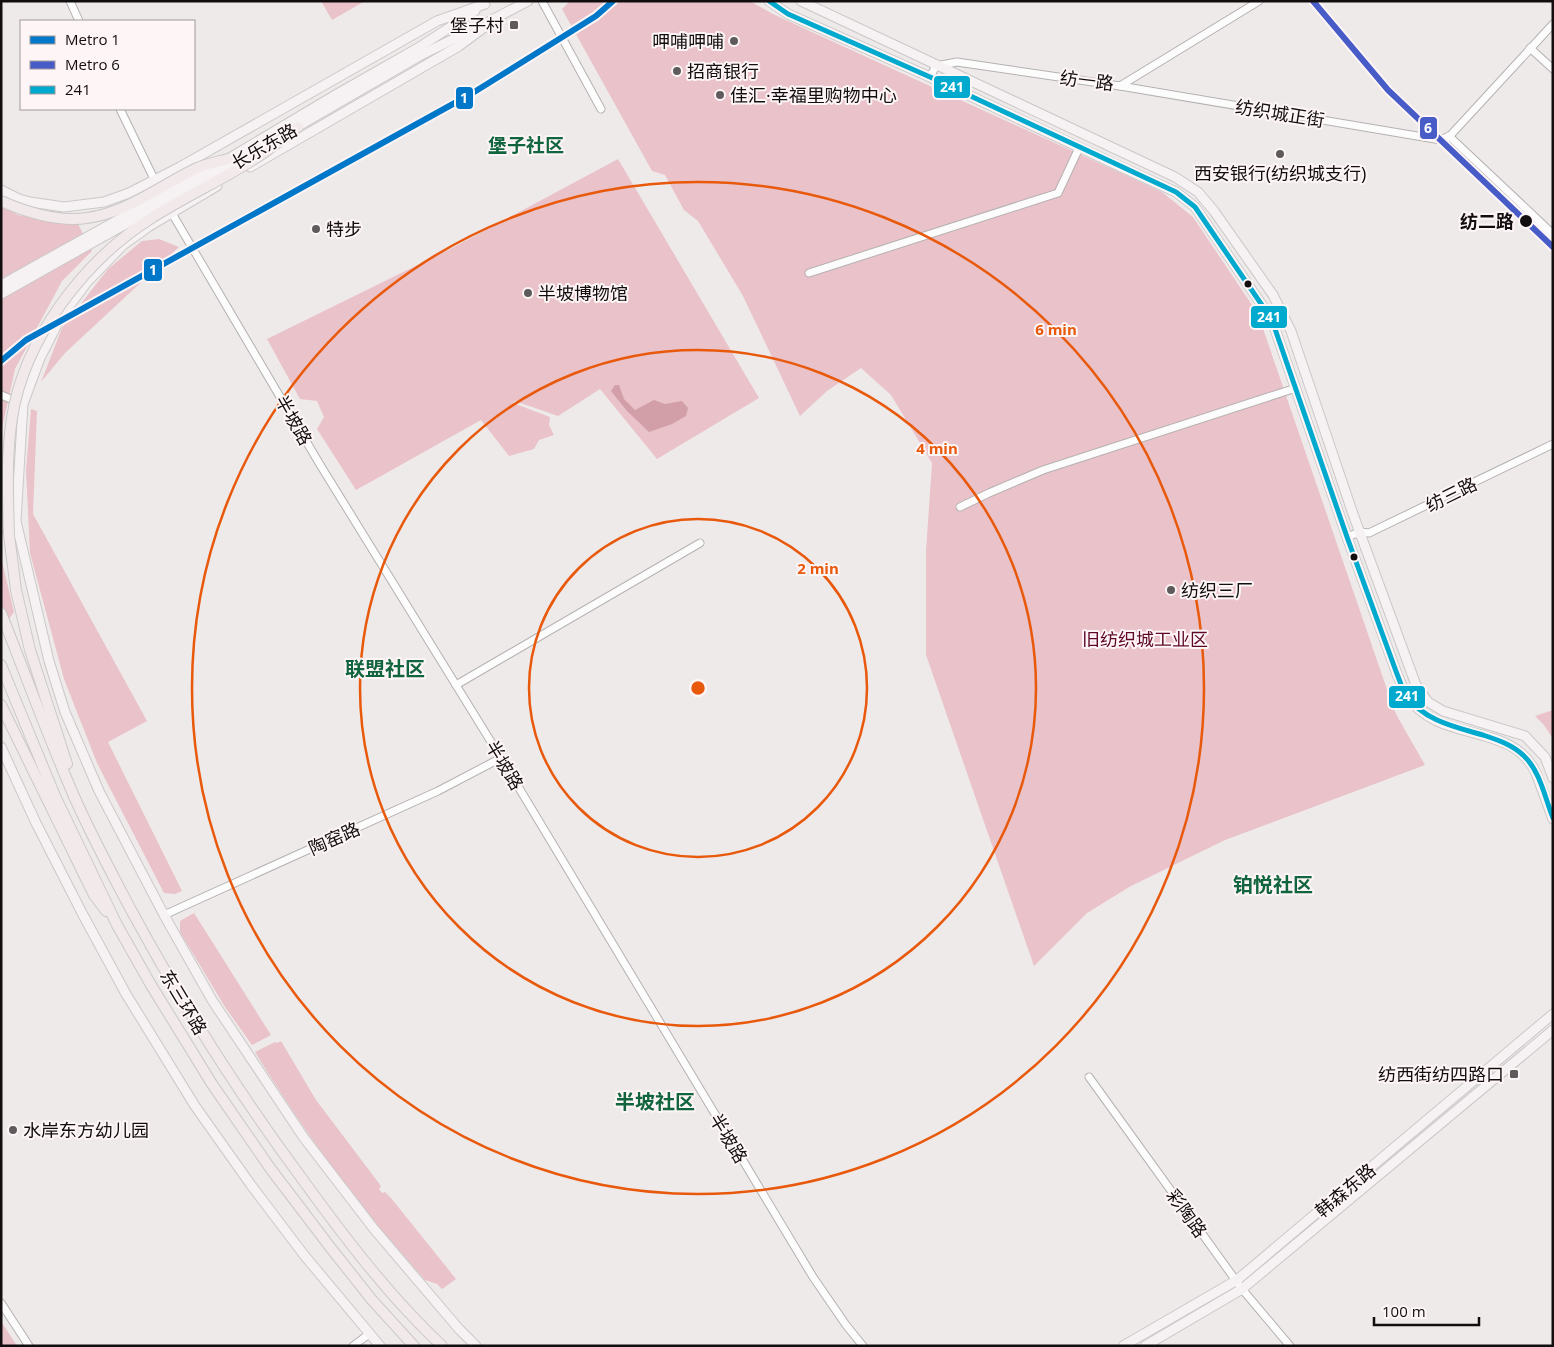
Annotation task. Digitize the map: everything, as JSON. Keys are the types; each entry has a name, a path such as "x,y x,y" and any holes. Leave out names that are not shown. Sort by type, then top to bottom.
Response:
{"highway":[{"path":"73,794 65,756 30,650 16,590 9,535 7,465 12,417 19,386 32,354 52,319 75,285 114,246 149,219 264,152 298,127"},
{"path":"1,201 16,208 54,218 86,218 110,213 197,168 228,159"},
{"path":"1,505 9,535"},
{"name":"东三环路","path":"1,613 73,794 114,878 159,961 192,1016 258,1119 323,1208 391,1293 442,1346"},
{"name":"东三环路","path":"1,665 55,796 117,925 176,1027 212,1084 265,1161 372,1300 414,1346"},
{"path":"2,705 94,895 117,925"}],"main road":[{"name":"长乐东路","path":"1,285 228,159 337,94 419,52 494,20 528,1"},
{"path":"769,1 788,14 930,77 1176,192 1195,207 1268,314 1296,388 1347,537 1406,695 1437,722 1512,745 1521,752 1536,773 1553,820"},
{"path":"801,1 1175,177 1198,192 1254,267 1283,313 1416,685 1428,702 1443,710 1525,736 1545,757 1553,778"},
{"name":"长乐东路","path":"1,294 298,127 419,52 487,3"},
{"path":"1,190 30,202 64,207 104,202 129,193 437,21 487,3"},
{"path":"476,1346 459,1329 374,1229 304,1138 212,1000 164,915 99,791 65,712 49,661 16,521 23,404 40,358 60,318 98,271 123,245 148,226 459,46 494,20"},
{"path":"1,747 36,823 86,921 126,994 195,1106 304,1255 380,1346"},
{"name":"韩森东路","path":"1123,1346 1236,1280 1553,1014"},
{"name":"韩森东路","path":"1145,1346 1242,1289 1553,1030"}],"street":[{"path":"70,1 79,20"},
{"path":"542,1 601,109"},
{"name":"纺一路","path":"936,66 957,62 1120,86 1259,1"},
{"path":"1445,139 1553,24"},
{"path":"1530,48 1553,69"},
{"path":"930,77 936,66"},
{"name":"纺织城正街","path":"1120,86 1445,139"},
{"name":"半坡路","path":"120,110 171,212 319,463 502,758 813,1278 863,1346"},
{"path":"1445,139 1553,234"},
{"path":"1445,139 1553,243"},
{"path":"809,273 1058,193 1079,148"},
{"path":"960,507 1033,474 1296,388"},
{"path":"1,395 23,404"},
{"name":"纺三路","path":"1347,537 1360,532 1369,533 1553,444"},
{"path":"456,685 700,543"},
{"name":"陶窑路","path":"164,915 438,791 502,758"},
{"name":"彩陶路","path":"1089,1077 1242,1289 1290,1346"},
{"path":"1,1303 29,1346"},
{"path":"353,1346 369,1334"}],"green space":[{"path":"321,1 365,1 332,20"},
{"name":"旧纺织城工业区","path":"570,1 750,1 773,14 1162,192 1193,217 1258,314 1392,704 1425,765 1225,840 1131,886 1087,913 1034,966 926,655 926,551 932,463 891,395 861,368 827,391 800,416 743,296 698,221 684,210 665,175 652,171 562,9"},
{"name":"半坡博物馆","path":"618,159 759,398 657,459 600,389 558,416 515,401 513,403 550,417 549,425 554,435 539,440 534,449 509,456 481,420 356,490 317,429 324,417 317,401 300,399 267,339 452,248"},
{"path":"1,205 18,215 78,224 92,251 62,281 15,369 1,433"},
{"path":"159,239 179,247 65,353 41,382 62,328 108,269 142,241"},
{"path":"31,409 37,411 33,514 147,721 108,742 182,891 175,894 164,893 97,763 64,679 30,553 26,470"},
{"path":"1,557 14,612 1,630"},
{"path":"1553,710 1553,739 1544,725 1535,716"},
{"path":"194,913 271,1035 252,1045 225,1007 180,932 180,921"},
{"path":"281,1041 316,1100 381,1186 379,1189 391,1198 456,1279 442,1289 437,1284 425,1280 376,1224 324,1156 255,1052"},
{"path":"1,1321 17,1346 1,1346"}],"shaded area":[{"path":"615,385 619,385 624,399 635,410 654,400 665,404 682,401 688,408 686,416 672,424 649,432 627,411 611,391"}],"metro line":[{"name":"1","path":"1,361 26,340 471,94 596,16 613,1"},
{"name":"6","path":"1313,1 1388,90 1553,247"}],"transit line":[{"name":"241","path":"769,1 788,14 930,77 1176,192 1195,207 1268,314 1274,326 1347,537 1405,693 1413,704 1431,717 1451,726 1500,741 1520,752 1534,769 1542,785 1553,818"}],"place":[{"name":"堡子村","path":"514,25"},
{"name":"呷哺呷哺","path":"734,41"},
{"name":"招商银行","path":"677,71"},
{"name":"佳汇·幸福里购物中心","path":"720,95"},
{"name":"西安银行(纺织城支行)","path":"1280,154"},
{"name":"纺二路","path":"1526,221"},
{"name":"特步","path":"316,229"},
{"name":"半坡博物馆","path":"528,293"},
{"name":"纺织三厂","path":"1171,590"},
{"name":"纺西街纺四路口","path":"1514,1074"},
{"name":"水岸东方幼儿园","path":"13,1130"}],"district":[{"name":"堡子社区","path":"526,145"},
{"name":"联盟社区","path":"385,668"},
{"name":"铂悦社区","path":"1273,884"},
{"name":"半坡社区","path":"655,1101"}]}
